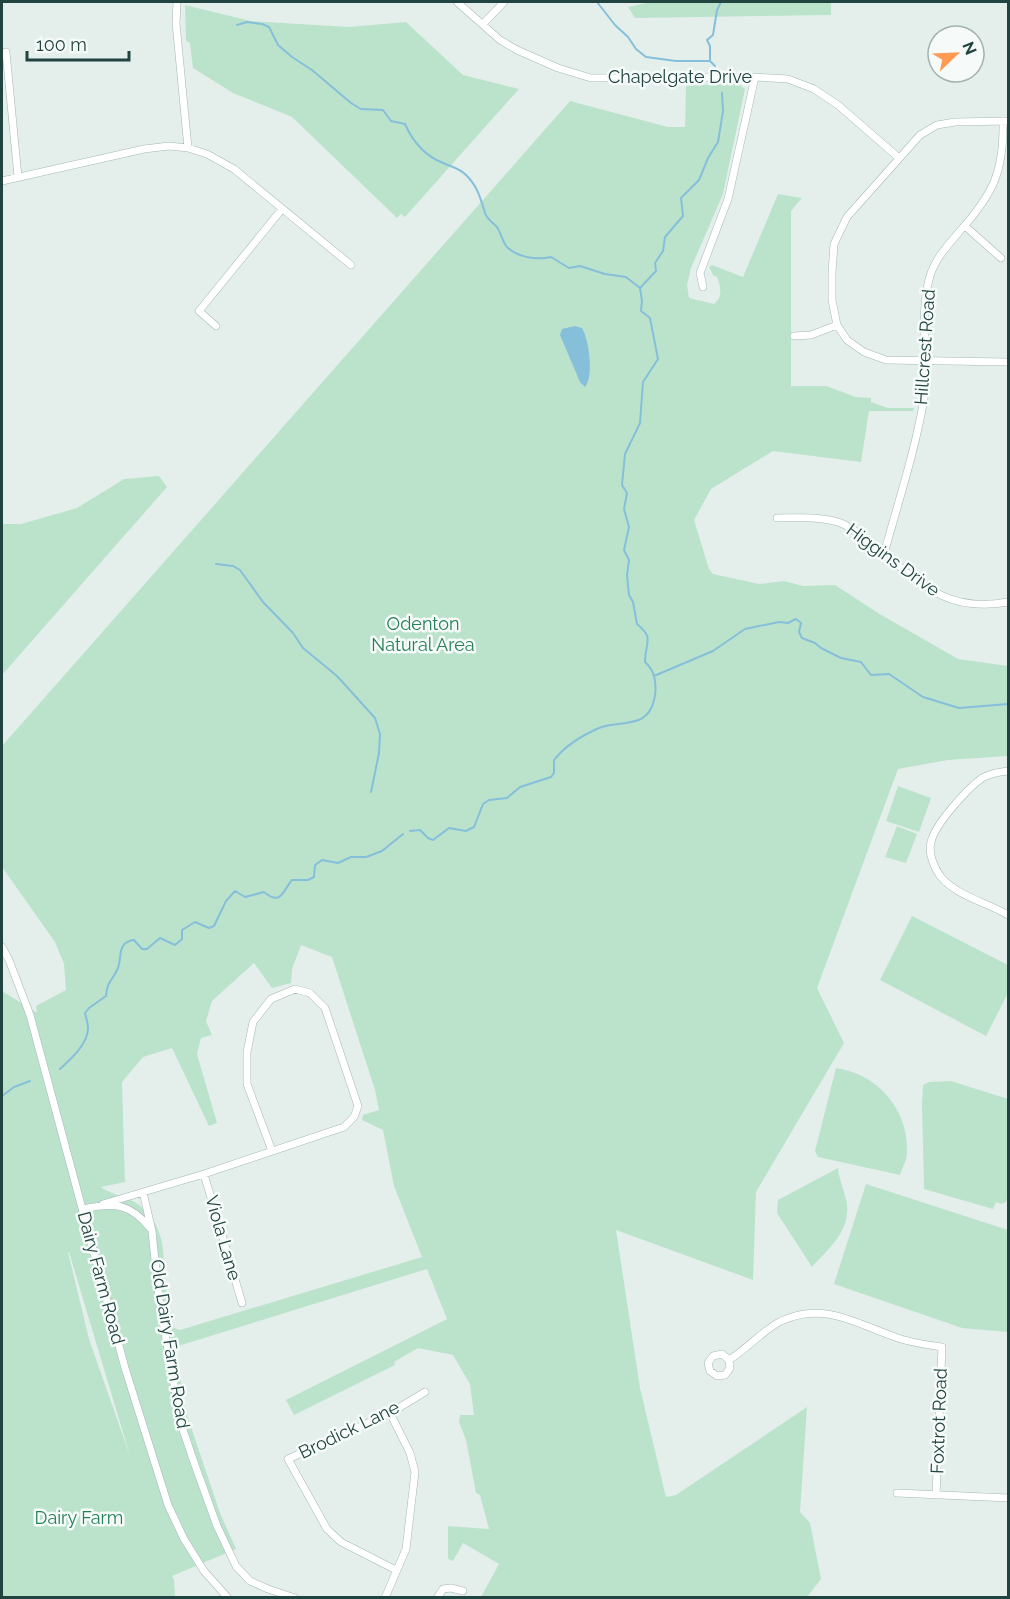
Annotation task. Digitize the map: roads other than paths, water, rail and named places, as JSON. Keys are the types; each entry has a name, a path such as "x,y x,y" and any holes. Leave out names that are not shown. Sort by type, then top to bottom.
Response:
{"street":[{"path":"177,2 176,23 188,148"},
{"name":"Chapelgate Drive","path":"456,2 500,40 517,50 558,68 591,78 755,77 788,79 814,89 838,105 899,158"},
{"path":"483,24 504,2"},
{"path":"6,52 18,177"},
{"path":"703,287 700,273 728,198 755,77"},
{"path":"1006,121 955,122 937,125 920,135 847,217 834,244 832,300 837,325 847,340 864,352 886,360 1008,362"},
{"name":"Hillcrest Road","path":"884,554 924,398 926,303 930,276 942,252 990,193 1000,169 1006,121"},
{"path":"2,181 144,149 169,146 188,148 207,154 234,169 351,265"},
{"path":"216,326 199,311 282,208"},
{"path":"965,226 1001,258"},
{"path":"794,336 811,335 837,325"},
{"name":"Higgins Drive","path":"777,518 827,520 841,523 856,531 932,592 951,600 970,604 1008,602"},
{"path":"1008,771 995,772 972,787 934,832 930,845 932,862 941,877 960,891 1008,915"},
{"name":"Dairy Farm Road","path":"2,946 30,1015 125,1368 168,1505 184,1539 204,1571 228,1598"},
{"path":"83,1209 204,1174 344,1127 354,1117 358,1106 325,1008 310,993 295,989 271,999 253,1022 247,1052 247,1084 272,1151"},
{"name":"Viola Lane","path":"204,1174 242,1303"},
{"name":"Old Dairy Farm Road","path":"143,1192 152,1231 159,1299 181,1424 217,1526 236,1566 250,1581 295,1598"},
{"path":"103,1204 119,1206 134,1212 152,1231"},
{"name":"Foxtrot Road","path":"729,1360 780,1322 802,1313 816,1312 836,1315 902,1339 942,1347 936,1495"},
{"name":"Brodick Lane","path":"396,1570 341,1542 327,1529 288,1460 390,1413 425,1392"},
{"path":"385,1598 406,1550 415,1472 410,1453 390,1413"},
{"path":"897,1493 1008,1498"},
{"path":"437,1598 443,1589 463,1591"}],"water":[{"path":"575,326 582,328 588,349 590,367 585,387 580,382 560,335 562,329"}],"waterway":[{"path":"597,2 636,49 646,57 676,61 710,61"},
{"path":"715,66 710,61 710,46 707,40 713,35 717,10 721,2"},
{"path":"237,25 247,22 269,27 278,45 351,103 361,109 383,110 391,121 405,124 412,137 425,152 462,171 471,180 479,194 486,215 497,227 511,251 528,257 551,257 569,268 580,266 605,274 626,277 640,288"},
{"path":"410,831 420,830 433,840 449,828 466,831 474,827 483,804 489,800 507,798 520,787 551,777 554,773 554,760 575,741 599,728 641,719 653,705 655,679 645,662 648,641 646,633 637,624 633,602 629,595 627,575 629,560 624,550 629,527 624,509 627,493 622,485 625,454 640,423 643,382 658,359 650,318 641,311 640,288 656,271 655,263 663,251 665,237 683,216 681,198 699,180 718,142 723,111 722,93"},
{"path":"216,564 233,566 240,570 263,602 293,633 303,648 337,676 375,718 380,734 379,753 371,792"},
{"path":"654,676 713,651 745,629 779,622 788,623 796,619 801,623 799,632 802,638 841,658 861,662 871,675 889,674 923,697 959,708 1008,704"},
{"path":"60,1069 78,1051 85,1040 88,1028 85,1013 106,996 109,984 118,968 121,951 129,941 134,940 142,949 147,949 160,938 175,945 182,939 182,930 195,922 209,928 214,926 226,901 235,891 245,897 264,892 278,898 292,880 308,880 314,877 315,865 322,860 338,863 351,857 366,857 382,851 403,834"},
{"path":"2,1096 14,1087 30,1081"}],"park label":[{"name":"Odenton Natural Area","path":"423,634"},
{"name":"Dairy Farm","path":"79,1518"}]}
